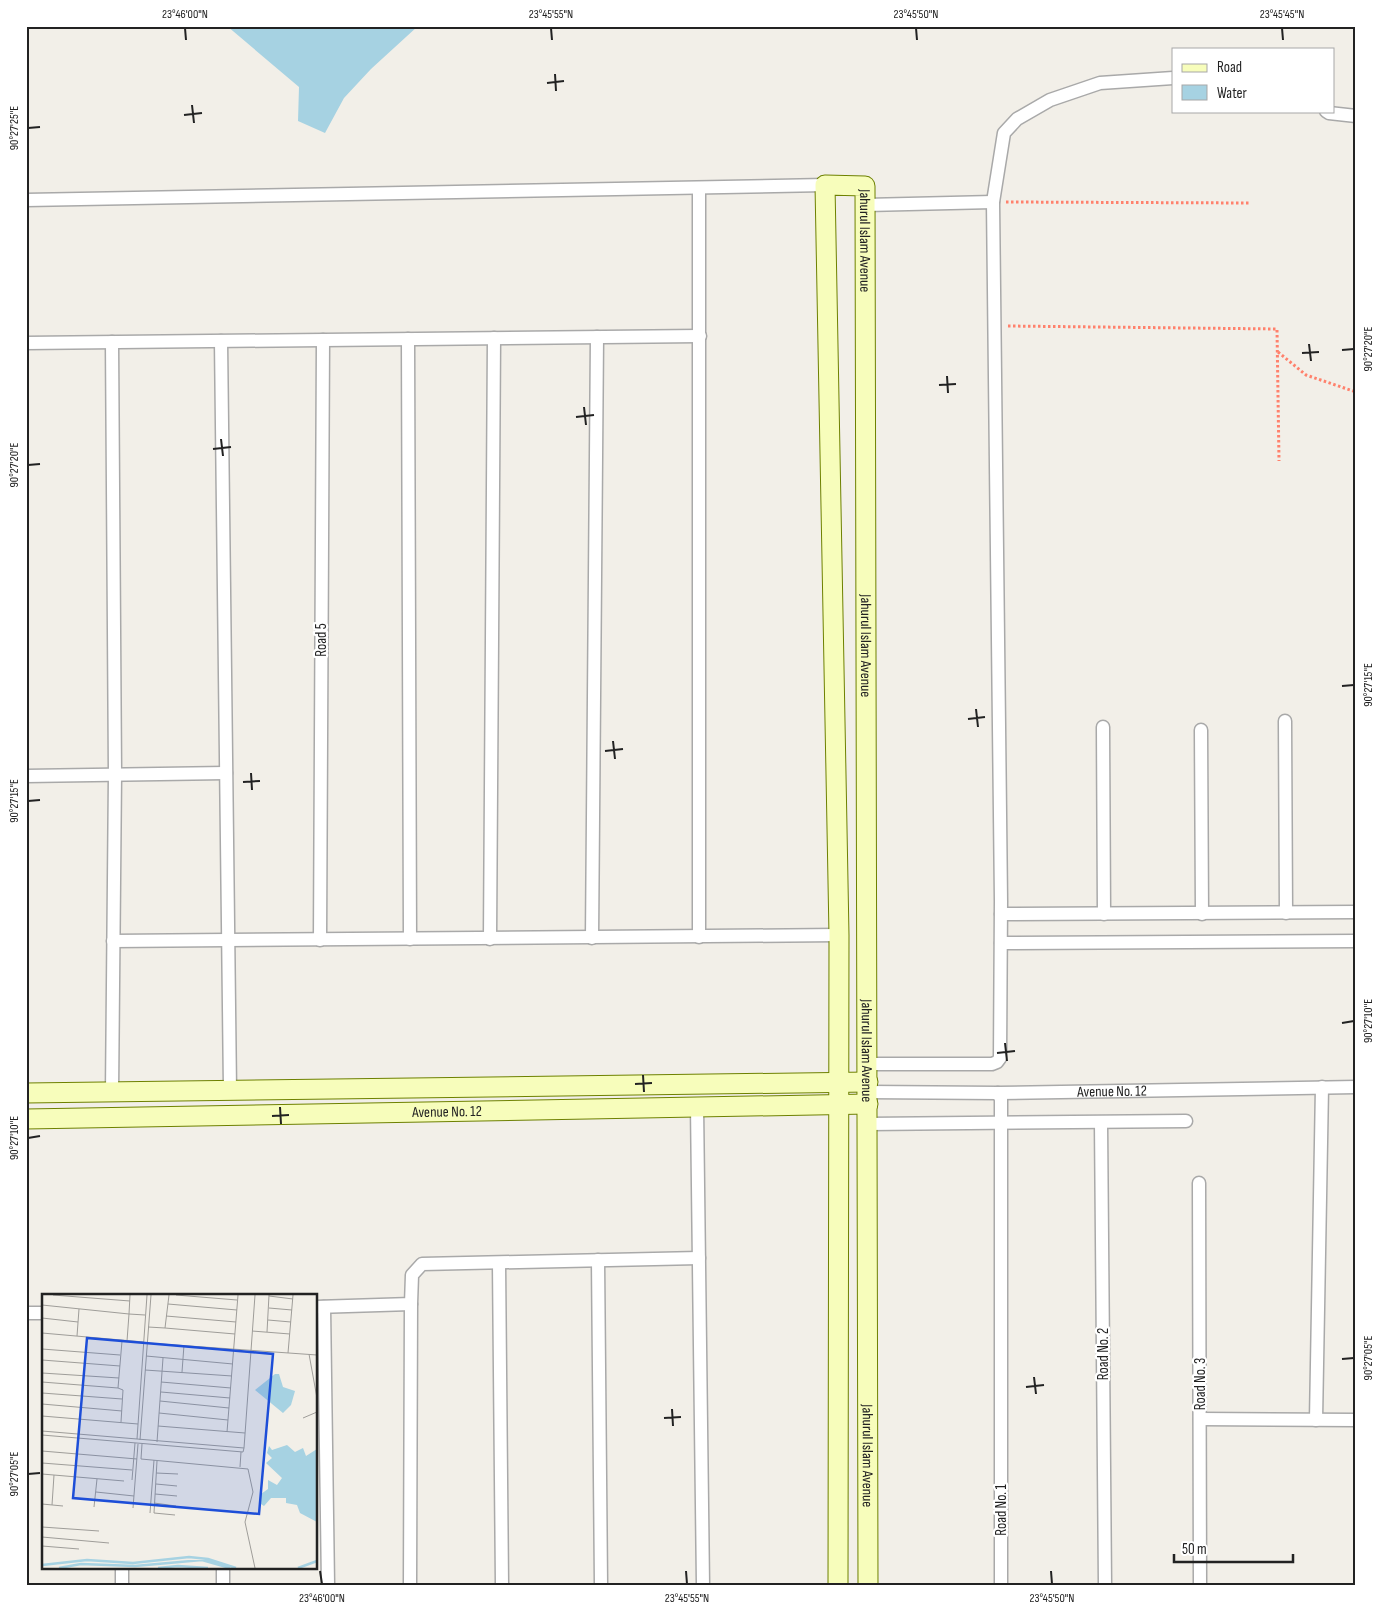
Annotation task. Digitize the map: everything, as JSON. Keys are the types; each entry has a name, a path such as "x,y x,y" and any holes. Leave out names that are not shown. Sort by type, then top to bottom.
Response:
{"street":[{"path":"868,1085 992,1064 1000,1058 1001,914 993,202 1004,132 1017,119 1050,100 1100,83 1172,78"},
{"path":"1327,112 1356,116"},
{"path":"26,200 825,186"},
{"name":"Jahurul Islam Avenue","path":"838,1585 839,935 825,186 866,186 868,1585"},
{"path":"699,188 699,937"},
{"path":"866,205 993,202"},
{"path":"26,343 700,336"},
{"path":"592,938 597,337"},
{"path":"490,939 494,338"},
{"path":"408,339 410,939"},
{"name":"Road 5","path":"320,940 323,340"},
{"path":"221,341 230,1090"},
{"path":"112,342 115,774 112,1092"},
{"path":"1285,721 1286,913"},
{"path":"1103,727 1104,914"},
{"path":"1201,730 1202,914"},
{"path":"26,776 226,773"},
{"path":"1001,914 1356,912"},
{"path":"113,941 839,935"},
{"path":"1001,943 1356,941"},
{"name":"Avenue No. 12","path":"26,1093 838,1083 998,1092 1356,1087"},
{"name":"Avenue No. 12","path":"26,1119 839,1104 868,1085"},
{"path":"1316,1420 1322,1087"},
{"name":"Road No. 1","path":"998,1092 1001,1099 1001,1585"},
{"path":"697,1106 703,1585"},
{"path":"868,1124 1186,1121"},
{"name":"Road No. 2","path":"1101,1123 1105,1585"},
{"name":"Road No. 3","path":"1199,1184 1200,1585"},
{"path":"410,1585 412,1275 422,1264 699,1258"},
{"path":"598,1260 601,1585"},
{"path":"499,1263 502,1585"},
{"path":"328,1585 320,1307 411,1304"},
{"path":"26,1313 42,1313"},
{"path":"1200,1419 1356,1420"},
{"path":"122,1568 122,1585"},
{"path":"223,1568 223,1585"}],"path":[{"path":"993,202 1250,204"},
{"path":"994,325 1277,329 1279,461"},
{"path":"1277,352 1306,375 1356,392"}],"water":[{"path":"227,26 418,26 371,69 344,98 325,133 298,121 299,87"}]}
